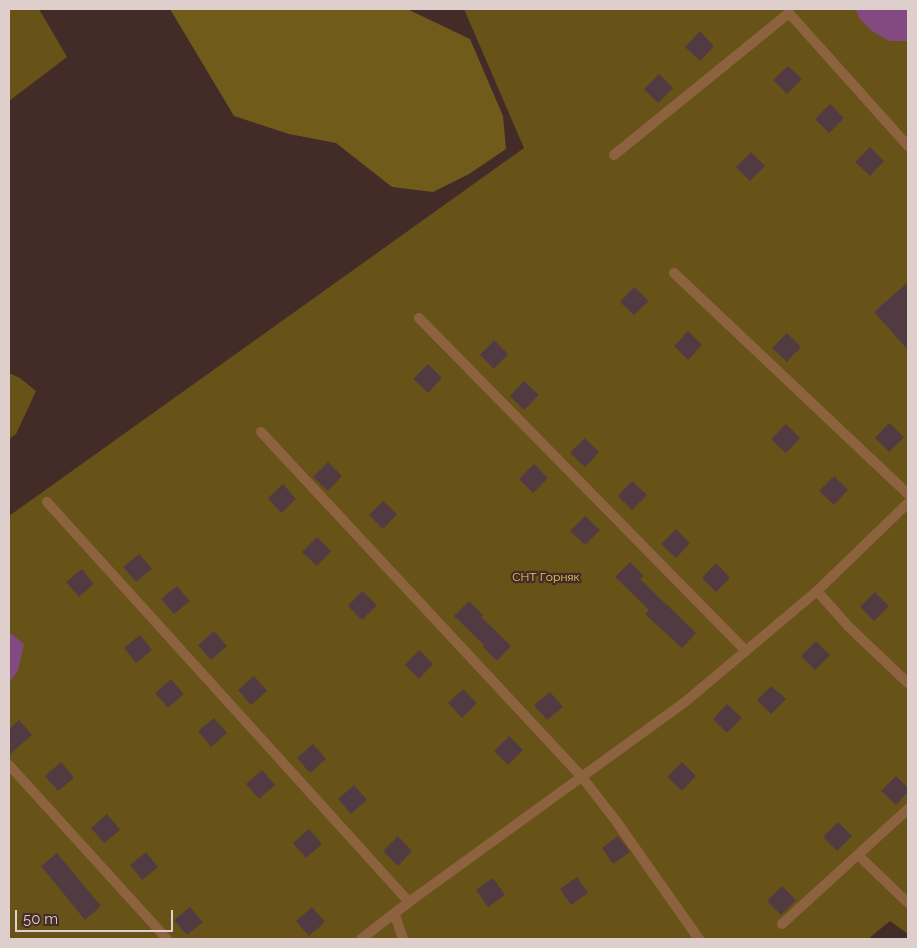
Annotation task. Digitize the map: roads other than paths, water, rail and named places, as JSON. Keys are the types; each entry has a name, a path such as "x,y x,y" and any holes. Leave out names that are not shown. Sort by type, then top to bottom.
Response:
{"street":[{"path":"614,155 790,13 908,146"},
{"path":"674,273 908,494"},
{"path":"419,318 746,651"},
{"path":"261,432 582,777 616,820 699,939"},
{"path":"47,502 408,902"},
{"path":"361,939 395,915 408,902 685,702 818,591 908,503"},
{"path":"818,591 848,626 908,683"},
{"path":"9,764 167,939"},
{"path":"782,924 908,809"},
{"path":"858,855 908,903"},
{"path":"395,915 402,939"}],"park label":[{"name":"СНТ Горняк","path":"546,577"}]}
